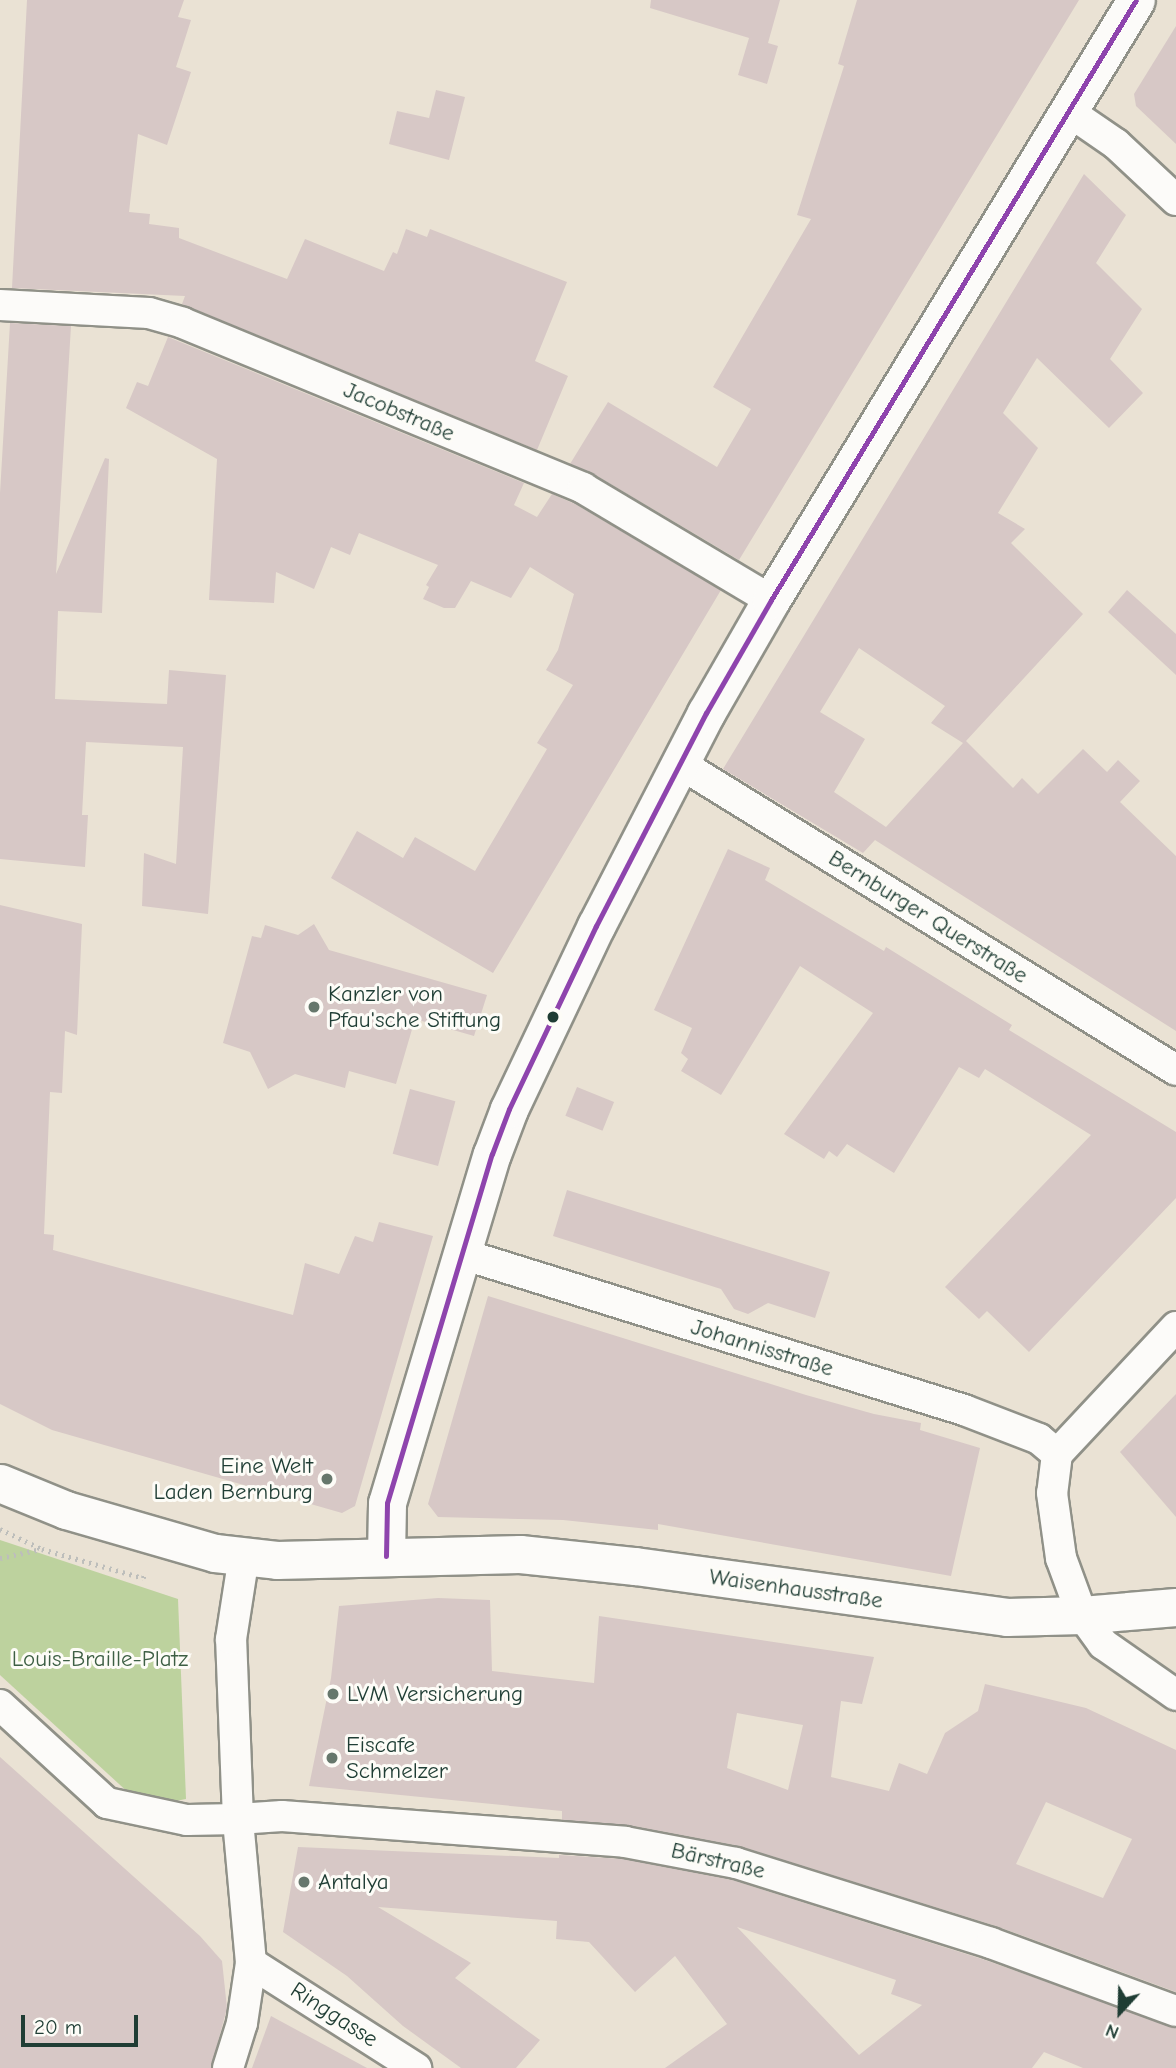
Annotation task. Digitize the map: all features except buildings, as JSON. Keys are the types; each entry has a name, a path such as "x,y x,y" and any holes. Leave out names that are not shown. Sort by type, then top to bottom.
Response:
{"street":[{"path":"0,1483 66,1510 215,1553 277,1560 386,1556 387,1503 509,1109 596,926 679,763 771,600 1136,0"},
{"path":"1068,111 1116,144 1176,201"},
{"name":"Jacobstraße","path":"0,305 149,313 183,323 583,488 771,600"},
{"name":"Bernburger Querstraße","path":"679,763 1176,1070"},
{"name":"Johannisstraße","path":"462,1254 964,1410 1039,1438 1057,1454"},
{"path":"1176,1327 1057,1454 1052,1493 1061,1558 1082,1615 1103,1644 1176,1695"},
{"name":"Waisenhausstraße","path":"386,1556 520,1554 575,1559 994,1615 1082,1615 1176,1607"},
{"path":"228,2068 242,2023 251,1963 238,1819 230,1639 244,1556"},
{"path":"0,1705 107,1803 187,1820 238,1819"},
{"name":"Bärstraße","path":"238,1819 282,1815 454,1826 625,1842 685,1853 812,1885 991,1943 1176,2011"},
{"name":"Ringgasse","path":"251,1963 416,2068"}],"path":[{"path":"0,1558 42,1549"}],"green space":[{"name":"Louis-Braille-Platz","path":"0,1540 178,1599 186,1799 165,1803 131,1795 0,1675"}],"transit line":[{"path":"386,1556 387,1503 492,1154 509,1109 596,926 706,713 771,600 1136,0"}],"place":[{"name":"Kanzler von Pfau'sche Stiftung","path":"314,1007"},
{"name":"Eine Welt Laden Bernburg","path":"327,1479"},
{"name":"LVM Versicherung","path":"333,1694"},
{"name":"Eiscafe Schmelzer","path":"332,1758"},
{"name":"Antalya","path":"304,1882"}]}
